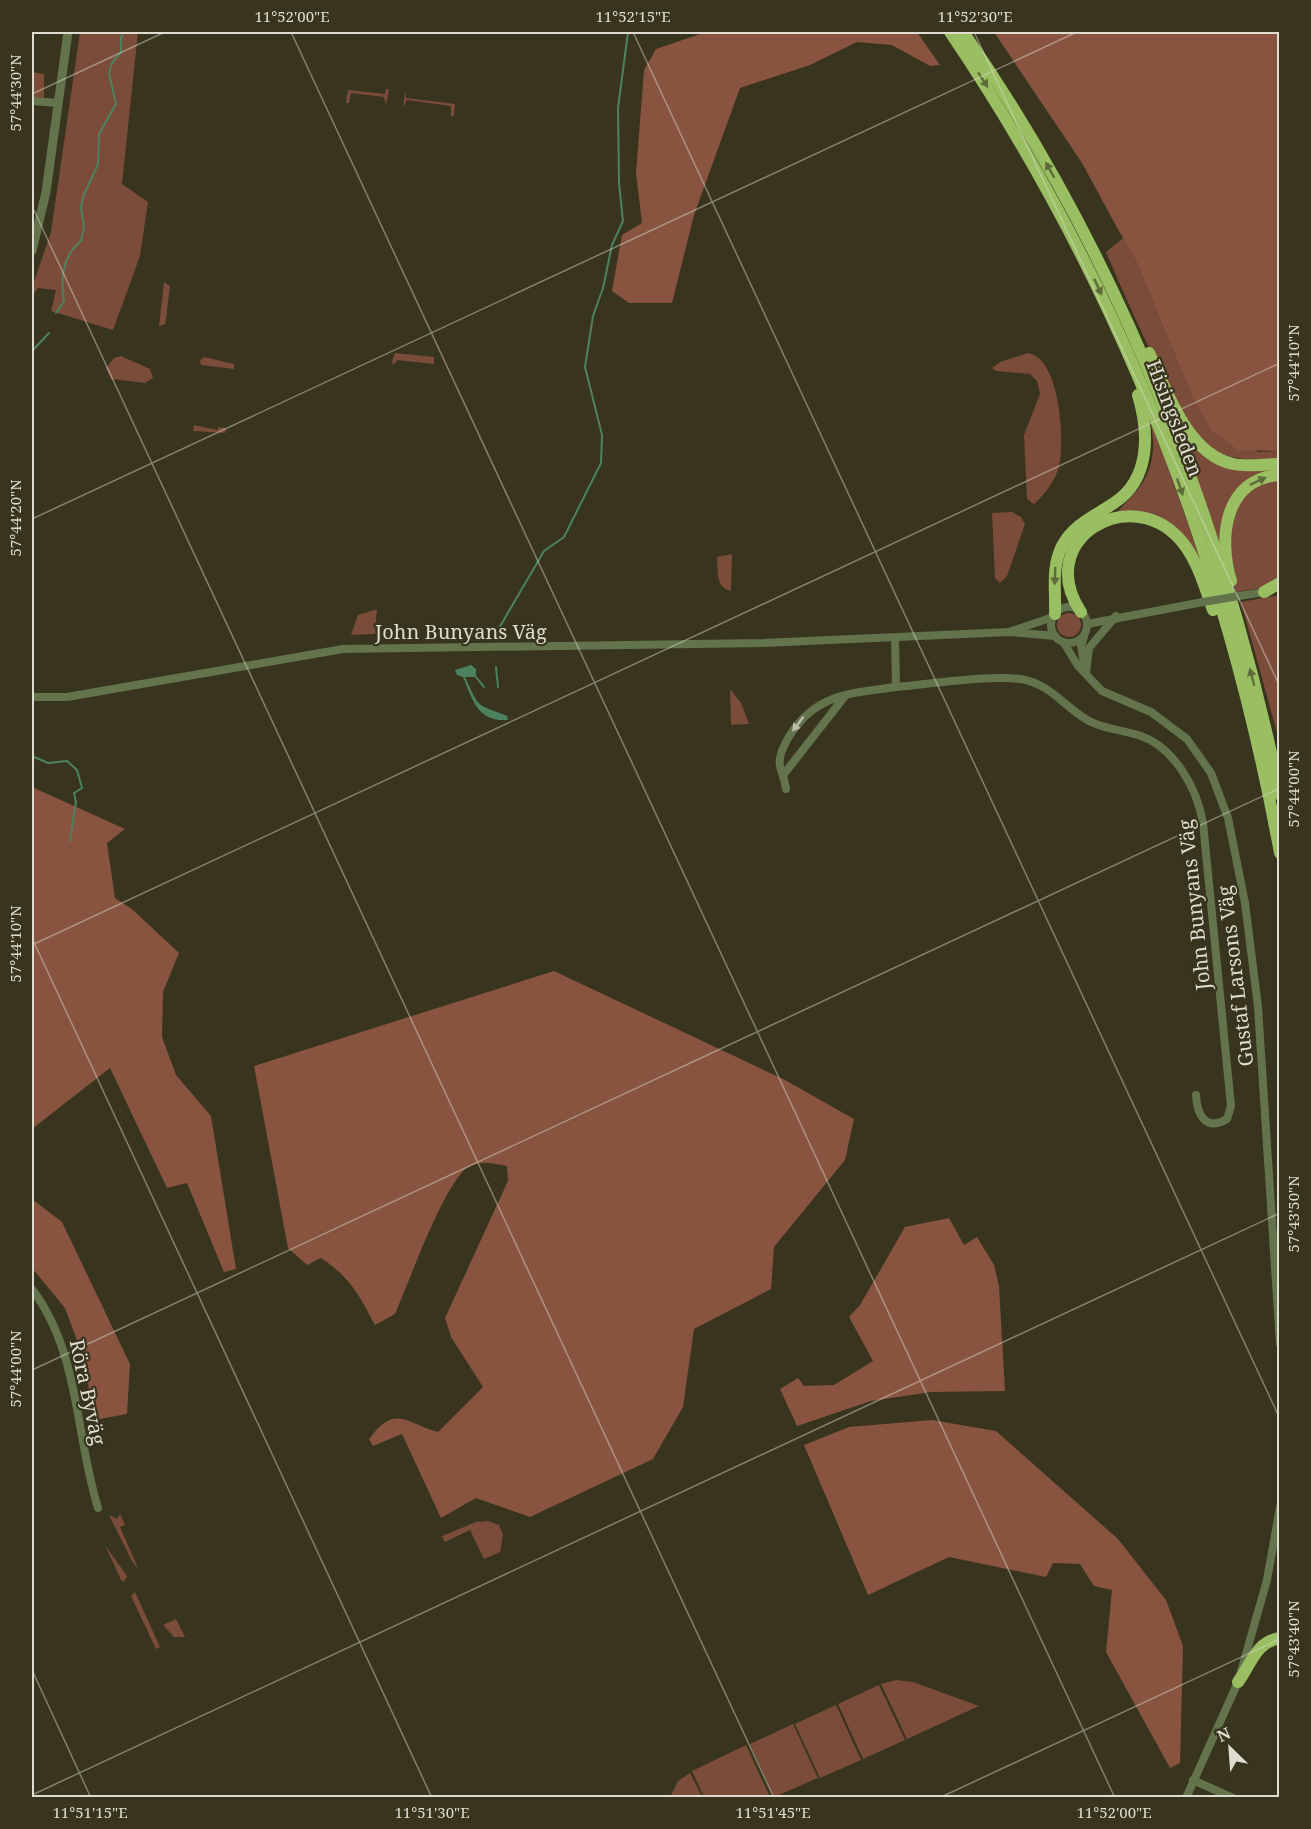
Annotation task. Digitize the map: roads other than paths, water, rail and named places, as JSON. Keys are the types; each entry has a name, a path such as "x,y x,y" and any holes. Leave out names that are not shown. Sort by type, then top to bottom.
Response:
{"highway":[{"name":"Hisingsleden","path":"950,32 1004,113 1047,187 1083,253 1127,349 1185,498 1243,687 1280,853"},
{"name":"Hisingsleden","path":"963,32 1039,150 1105,276 1170,427 1239,629 1280,795"},
{"path":"1105,276 1115,280 1167,391 1198,443 1212,455 1229,463 1280,464"},
{"path":"1054,616 1055,568 1065,541 1081,523 1123,496 1134,483 1144,457 1147,439 1145,420 1124,359 1127,349"},
{"path":"1239,629 1241,613 1229,572 1225,547 1227,515 1235,499 1248,486 1261,478 1280,475"},
{"path":"1081,612 1070,595 1067,568 1070,554 1078,541 1092,528 1115,518 1132,516 1156,522 1171,531 1190,553 1218,624 1234,677 1243,687"},
{"path":"1264,592 1280,583"},
{"path":"1264,592 1280,590"},
{"path":"1238,1682 1257,1649 1268,1641 1280,1638"}],"street":[{"path":"32,251 46,192 68,32"},
{"path":"32,101 58,103"},
{"path":"1087,624 1116,616 1264,592"},
{"path":"1084,634 1076,642 1064,642 1055,636 1051,625 1054,616 1067,607 1081,612 1087,624 1081,646 1086,673"},
{"name":"John Bunyans Väg","path":"1009,632 1054,616"},
{"path":"1086,673 1089,648 1116,616"},
{"name":"John Bunyans Väg","path":"32,697 67,698 343,649 574,647 895,638 1009,632 1055,636"},
{"path":"895,638 896,687"},
{"name":"Gustaf Larsons Väg","path":"1064,642 1078,666 1102,691 1151,712 1184,736 1210,773 1228,818 1246,910 1260,1037 1280,1344"},
{"name":"John Bunyans Väg","path":"786,789 784,774 780,766 781,755 796,726 811,709 823,702 845,696 896,687 1006,678 1028,681 1052,690 1089,721 1142,736 1160,746 1173,759 1194,792 1203,823 1231,1106 1227,1119 1212,1124 1203,1120 1198,1112 1196,1095"},
{"path":"784,774 845,696"},
{"name":"Röra Byväg","path":"32,1289 52,1321 65,1352 89,1475 99,1508"},
{"path":"1186,1797 1238,1682 1268,1580 1280,1507"},
{"path":"1193,1780 1233,1797"}],"waterway":[{"path":"56,313 64,301 62,284 64,268 70,253 81,241 84,227 81,208 83,197 98,164 99,134 116,104 109,73 112,63 121,52 121,38 124,32"},
{"path":"495,635 544,551 564,537 601,463 602,435 585,367 593,316 603,288 612,245 623,221 619,183 618,108 628,32"},
{"path":"32,351 49,333"},
{"path":"496,667 498,687"},
{"path":"476,677 484,687"},
{"path":"32,756 48,763 67,761 77,770 82,788 74,793 76,802 70,841"}]}
